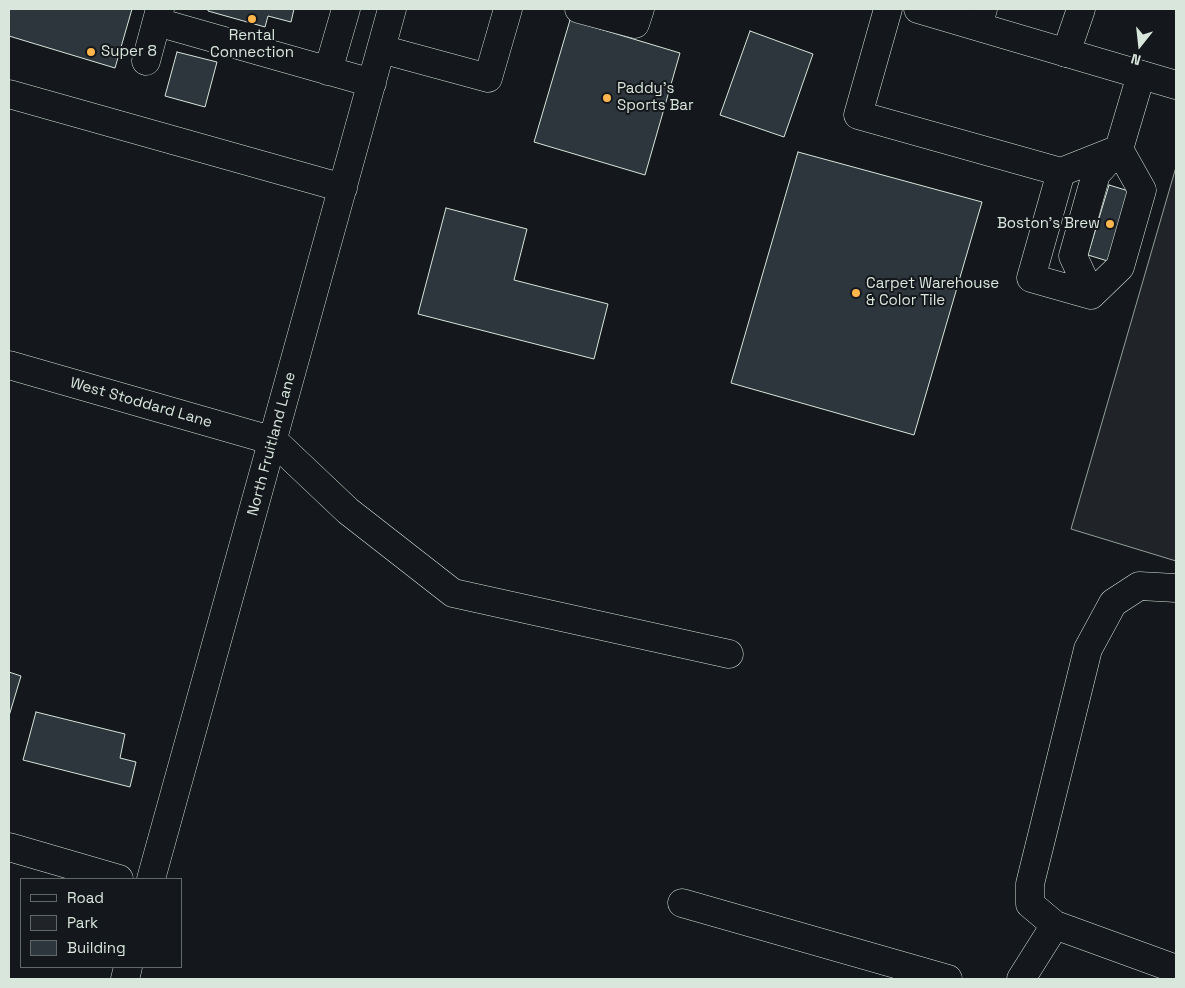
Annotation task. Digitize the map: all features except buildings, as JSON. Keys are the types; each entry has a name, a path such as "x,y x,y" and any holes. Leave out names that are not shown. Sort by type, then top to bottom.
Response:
{"street":[{"path":"328,71 346,9"},
{"name":"North Fruitland Lane","path":"152,878 392,9"},
{"path":"381,49 488,78 508,9"},
{"path":"579,9 635,24 640,9"},
{"path":"888,9 858,115 1061,172 1119,149"},
{"path":"918,9 981,18 1066,53 1176,85"},
{"path":"1066,53 1081,9"},
{"path":"146,61 158,15 328,71 372,83"},
{"path":"1091,296 1073,256 1096,174 1119,149 1141,75"},
{"path":"9,94 343,188"},
{"path":"1091,296 1120,267 1142,190 1119,149"},
{"path":"1061,172 1031,278 1091,296"},
{"name":"West Stoddard Lane","path":"9,364 274,440"},
{"path":"274,440 348,511 453,593 729,654"},
{"path":"1176,588 1140,586 1113,603 1088,648 1030,884 1030,904 1055,925 1176,969"},
{"path":"9,847 116,878"},
{"path":"682,903 948,979"},
{"path":"1021,979 1055,925"}],"green space":[{"path":"1176,167 1176,561 1071,529"}],"place":[{"name":"Rental Connection","path":"252,19"},
{"name":"Super 8","path":"91,52"},
{"name":"Paddy's Sports Bar","path":"607,98"},
{"name":"Boston's Brew","path":"1110,224"},
{"name":"Carpet Warehouse & Color Tile","path":"856,293"}]}
